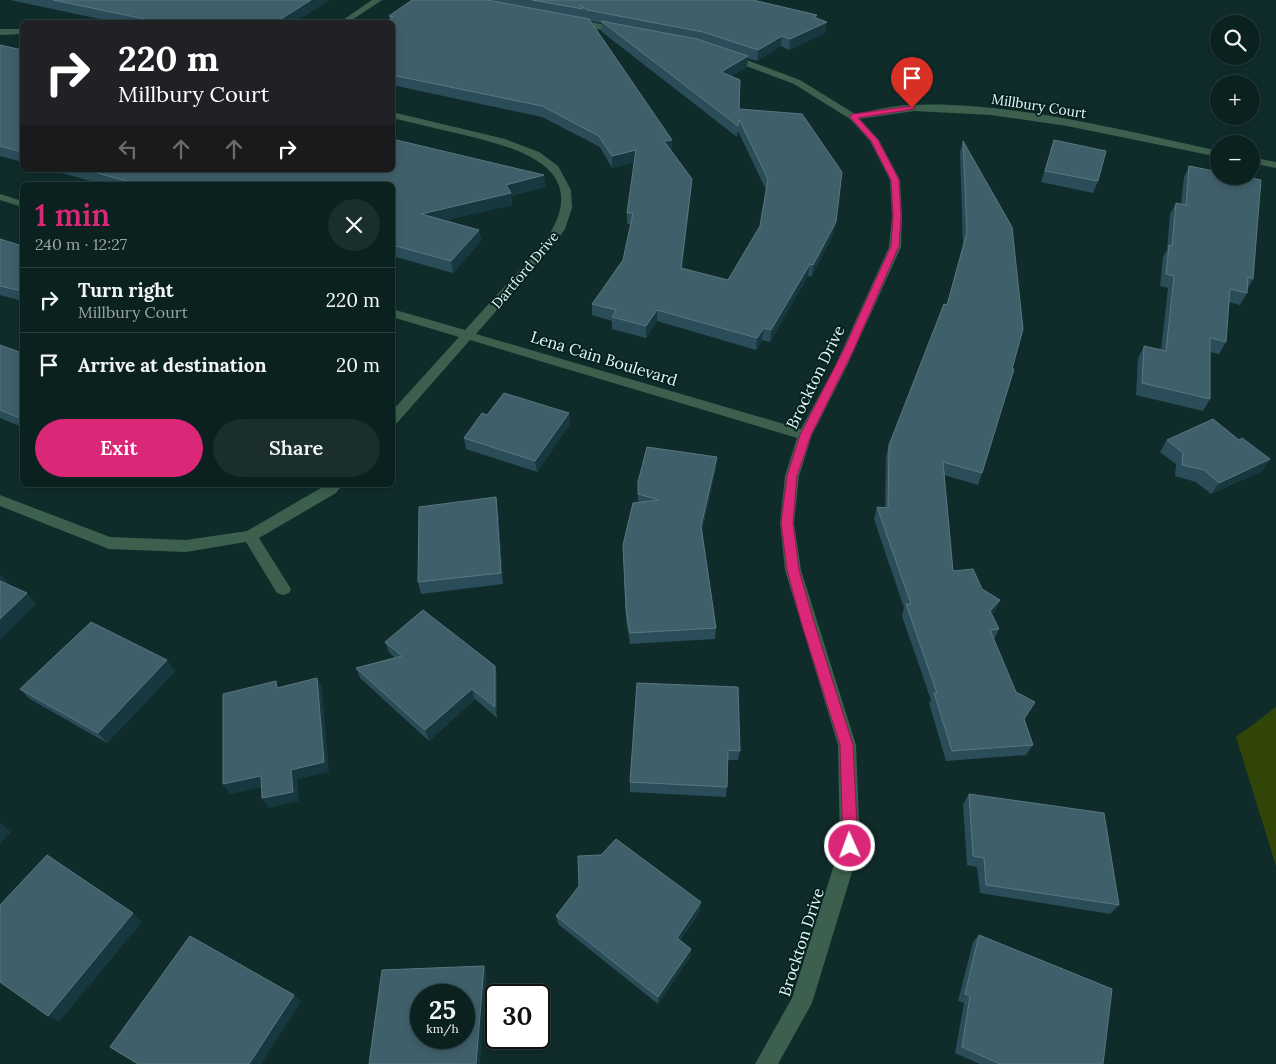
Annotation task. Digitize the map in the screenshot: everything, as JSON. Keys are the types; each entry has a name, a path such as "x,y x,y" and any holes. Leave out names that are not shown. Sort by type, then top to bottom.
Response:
{"street":[{"path":"347,20 378,0"},
{"path":"562,20 630,33"},
{"path":"0,32 20,32"},
{"name":"Brockton Drive","path":"715,51 797,82 853,116 874,140 895,180 897,217 895,246 845,358 806,435 792,476 787,523 793,570 846,745 850,846 802,1003 766,1064"},
{"name":"Millbury Court","path":"853,116 912,108 980,110 1039,117 1210,152"},
{"name":"Dartford Drive","path":"395,116 501,141 535,154 554,168 566,190 568,208 559,229 548,245 395,417"},
{"path":"1260,162 1276,165"},
{"path":"0,197 20,203"},
{"name":"Lena Cain Boulevard","path":"395,314 806,435"},
{"path":"0,500 109,543 186,546 250,536 333,487"},
{"path":"250,536 283,589"}],"green space":[{"path":"1276,707 1276,866 1236,737"}],"building":[{"path":"53,0 311,0 279,20 149,20"},
{"path":"412,0 487,0 589,19 672,140 664,141 692,179 681,268 728,280 760,226 768,179 739,119 738,126 601,21 697,39 748,56 721,72 740,80 739,109 802,114 842,172 836,222 813,265 810,264 771,330 764,328 757,338 657,310 646,326 612,317 616,310 592,304 623,260 633,213 627,213 636,150 612,156 599,136 542,106 395,76 395,20 389,20 393,17 389,16"},
{"path":"532,0 753,0 817,15 813,17 827,22 790,39 782,36 758,50 703,32 587,10 580,5 583,9"},
{"path":"0,45 20,50 20,151 0,146"},
{"path":"395,140 544,175 506,185 511,193 421,214 479,230 451,261 395,246 395,182 130,182 94,172 395,172"},
{"path":"1054,140 1106,151 1098,181 1045,171"},
{"path":"963,141 1012,227 1023,329 1012,369 1014,369 982,473 943,462 953,571 973,569 982,589 1000,600 990,611 999,629 990,630 1016,692 1035,702 1024,719 1033,745 952,751 934,693 937,693 906,604 911,604 877,507 888,508 889,445 944,304 947,305 967,233"},
{"path":"1189,166 1210,170 1210,185 1260,185 1261,180 1253,279 1248,277 1247,293 1230,289 1226,342 1210,338 1210,399 1142,383 1144,346 1166,351 1174,276 1166,274 1169,245 1172,246 1176,203 1186,205"},
{"path":"0,239 20,245 20,291 0,286"},
{"path":"0,345 20,352 20,418 0,410"},
{"path":"504,393 569,413 535,461 464,438 482,413 487,415"},
{"path":"1213,419 1239,440 1242,438 1270,459 1219,483 1204,470 1182,465 1183,453 1167,440"},
{"path":"647,447 717,457 701,526 716,628 630,633 626,609 623,545 633,503 659,500 638,494 638,482"},
{"path":"496,497 501,573 418,582 419,507"},
{"path":"0,581 27,593 0,619"},
{"path":"423,610 495,666 495,707 472,689 425,730 356,668 402,656 385,642"},
{"path":"91,622 167,660 98,733 20,689"},
{"path":"317,678 324,762 291,770 293,792 262,798 261,776 223,784 223,694 276,681 277,688"},
{"path":"637,683 738,687 740,751 728,750 727,787 630,782"},
{"path":"969,794 1104,813 1119,905 986,885 984,858 973,856"},
{"path":"616,839 701,902 677,938 691,949 658,997 556,916 579,886 578,856 601,855"},
{"path":"47,855 133,913 48,1016 0,982 0,905"},
{"path":"979,935 1112,989 1103,1064 1000,1064 962,1047 970,996 965,994"},
{"path":"190,936 294,995 249,1064 138,1064 110,1047"},
{"path":"484,966 476,1064 369,1064 382,970"}],"route":[{"path":"850,846 846,745 793,570 787,523 792,476 806,435 841,366 895,246 897,217 895,180 874,140 853,116 912,108"}]}
